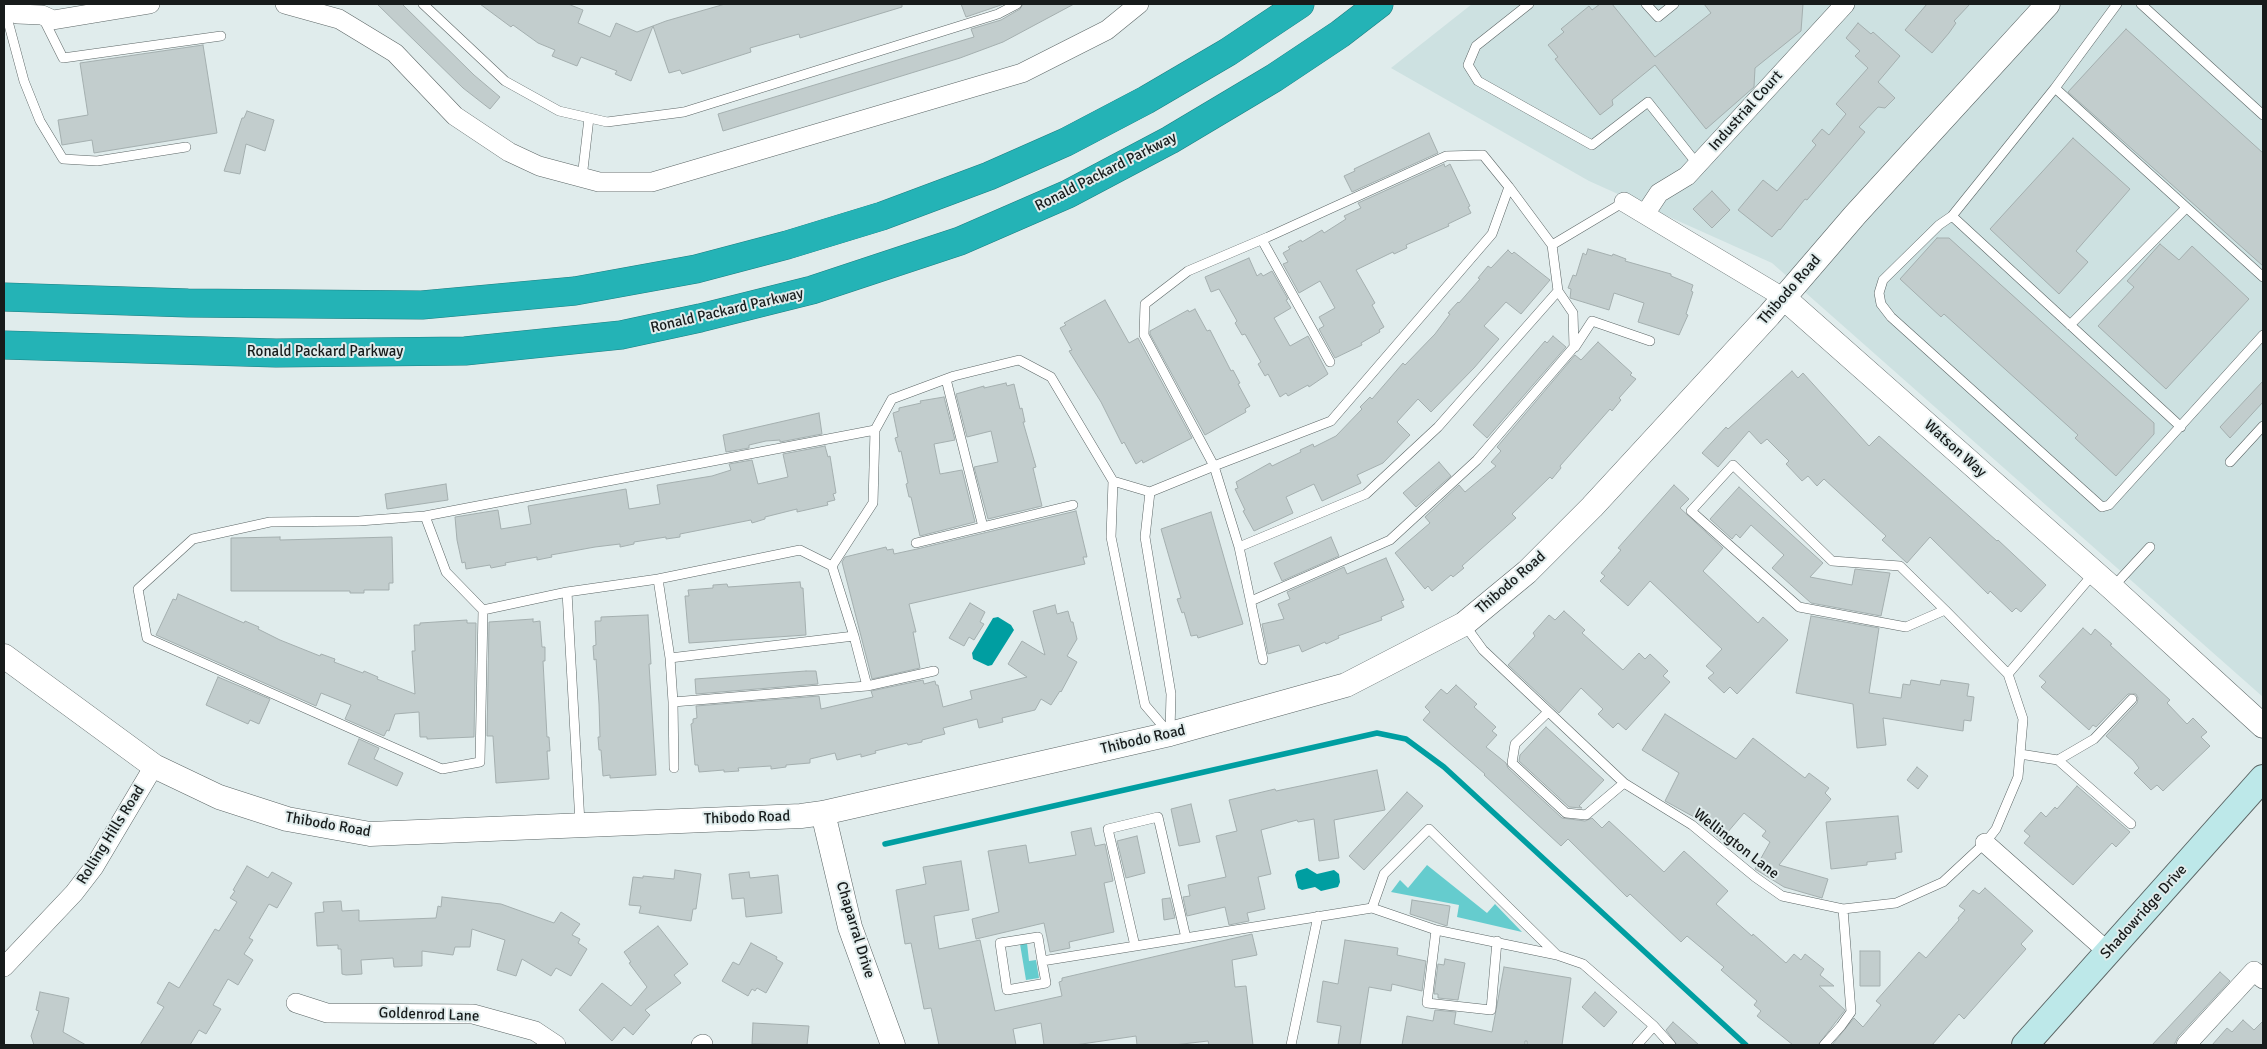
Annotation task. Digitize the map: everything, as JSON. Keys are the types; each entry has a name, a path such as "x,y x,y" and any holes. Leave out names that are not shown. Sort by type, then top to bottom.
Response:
{"highway":[{"path":"4,297 188,303 422,305 575,291 696,269 787,245 882,216 989,176 1066,142 1146,100 1228,52 1300,4"},
{"name":"Ronald Packard Parkway","path":"4,345 276,353 465,351 621,335 700,318 812,290 960,241 1068,194 1170,140 1274,78 1340,34 1379,4"}],"main road":[{"name":"Shadowridge Drive","path":"2025,1045 2263,778"}],"street":[{"path":"4,10 17,14 42,16 53,20 150,4"},
{"path":"285,4 339,19 395,53 455,116 509,152 539,166 599,182 652,182 1022,74 1107,30 1139,4"},
{"name":"Thibodo Road","path":"4,656 154,766 219,797 287,820 370,834 801,816 823,813 1170,734 1346,685 1464,624 1527,572 1592,507 1784,298 1855,214 2048,4"},
{"name":"Industrial Court","path":"1645,214 1659,193 1687,176 1698,165 1842,5"},
{"name":"Watson Way","path":"1624,202 1784,298 2112,588 2263,726"},
{"name":"Rolling Hills Road","path":"4,967 74,893 89,873 154,766"},
{"name":"Chaparral Drive","path":"823,813 850,927 893,1045"},
{"path":"1985,843 2108,952"},
{"path":"2186,1045 2254,971 2263,979"},
{"name":"Goldenrod Lane","path":"296,1003 327,1013 473,1014 535,1031 556,1045"}],"lane":[{"path":"423,4 505,81 559,111 607,122 684,112 998,14 1017,4"},
{"path":"1529,4 1476,46 1468,65 1478,81 1592,144 1648,102 1698,165"},
{"path":"1646,4 1658,17 1674,4"},
{"path":"2117,4 2055,88 1952,216 1939,225 1883,280 1878,294 1880,304 1891,317 2102,507 2109,505 2263,335"},
{"path":"2141,4 2263,115"},
{"path":"4,10 24,82 40,121 62,159 97,161 186,147"},
{"path":"42,16 63,58 221,36"},
{"path":"2055,88 2263,277"},
{"path":"582,178 588,118"},
{"path":"1263,660 1239,547 1214,466 1144,335 1145,304 1188,271 1262,240 1446,156 1483,155 1552,245 1558,291 1573,313 1574,348"},
{"path":"1113,481 1150,492 1331,421 1492,234 1509,187"},
{"path":"1552,245 1624,202"},
{"path":"2070,325 2186,208"},
{"path":"1952,216 2180,426"},
{"path":"1262,240 1330,362"},
{"path":"1239,547 1366,494 1438,426 1558,291"},
{"path":"1251,602 1390,540 1476,460 1574,348 1592,321 1650,341"},
{"path":"832,566 873,503 875,430 892,399 946,379 1019,360 1051,377 1113,481 1111,537 1145,705 1170,734"},
{"path":"946,379 983,527"},
{"path":"2230,462 2263,426"},
{"path":"426,516 446,572 483,610 480,762 442,769 147,638 138,589 193,539 270,522 359,522 426,516 875,430"},
{"name":"Wellington Lane","path":"1464,624 1483,650 1624,783 1692,825 1755,878 1782,896 1843,909 1896,903 1943,882 1985,843 1996,829 2018,777 2023,719 2008,674 1945,610 1900,566 1832,561 1733,465 1691,511 1799,607 1906,627 1945,610"},
{"path":"1150,492 1145,537 1171,694 1170,734"},
{"path":"916,543 1073,505"},
{"path":"2112,588 2150,547"},
{"path":"483,610 567,592 658,579 800,550 832,566 854,636 867,686"},
{"path":"2008,674 2094,573"},
{"path":"658,579 670,658 674,768"},
{"path":"567,592 580,825"},
{"path":"670,658 854,636"},
{"path":"673,702 867,686 934,671"},
{"path":"2058,760 2094,739 2132,699"},
{"path":"1548,712 1515,744 1512,763 1566,813 1586,815 1624,783"},
{"path":"2020,754 2058,760 2131,824"},
{"path":"1135,946 1108,829 1158,817 1186,938"},
{"path":"1372,908 1384,874 1429,829 1557,955"},
{"path":"1042,961 1372,908 1436,930 1497,941 1557,955 1583,964 1654,1026 1671,1045"},
{"path":"1824,1045 1851,1012 1843,909"},
{"path":"1291,1045 1318,916"},
{"path":"1436,930 1427,1003 1491,1010 1497,941"},
{"path":"1038,937 1042,961 1046,983 1007,990 1000,943 1038,937"},
{"path":"1637,1045 1654,1026"}],"shaded area":[{"path":"1472,4 2263,4 2263,697 1772,263 1589,181 1391,68"},
{"path":"998,617 1011,625 1014,630 992,665 988,666 973,659 972,653 993,618"},
{"path":"1427,865 1487,913 1495,904 1522,932 1457,917 1459,905 1391,892 1400,880 1408,888"},
{"path":"1307,868 1317,874 1334,870 1339,874 1340,882 1338,887 1321,891 1315,887 1302,890 1298,888 1295,875 1297,871"},
{"path":"1027,943 1029,961 1036,960 1039,978 1026,980 1020,944"}],"building":[{"path":"377,4 402,4 474,75 500,97 490,109 463,88"},
{"path":"480,4 568,4 583,10 578,23 610,37 616,23 637,32 666,21 725,4 902,4 902,7 800,38 799,34 750,48 751,52 682,74 680,70 669,73 653,26 631,81 615,74 617,71 581,57 577,66 552,56 555,50 538,43 513,25 511,27"},
{"path":"961,4 1004,4 966,17"},
{"path":"1023,4 1074,4 1003,42 960,58 723,131 718,114 974,37 971,29 1001,20 1020,9"},
{"path":"1600,4 1612,4 1655,57 1711,13 1704,4 1803,4 1801,31 1755,68 1754,87 1706,129 1655,65 1612,100 1613,105 1600,115 1555,59 1558,57 1548,45 1564,32 1561,29 1589,6 1592,10"},
{"path":"1927,4 1970,4 1954,21 1956,23 1932,53 1905,30"},
{"path":"1858,23 1871,34 1873,32 1900,56 1878,82 1895,98 1885,108 1878,107 1859,127 1865,132 1807,200 1805,199 1772,237 1738,210 1763,180 1777,191 1816,145 1812,141 1822,129 1829,135 1846,114 1836,104 1868,68 1855,56 1860,51 1846,38"},
{"path":"2126,29 2263,153 2263,266 2068,92"},
{"path":"203,45 217,133 94,153 92,140 62,145 58,120 88,115 80,63"},
{"path":"247,111 274,120 265,151 246,144 240,174 224,171 242,118 244,118"},
{"path":"1429,133 1438,153 1352,192 1344,176 1355,171 1354,169"},
{"path":"2073,138 2130,189 2076,251 2088,262 2059,294 1990,229"},
{"path":"1444,164 1445,167 1450,164 1470,206 1468,207 1471,213 1448,224 1449,226 1406,245 1407,248 1394,254 1393,252 1356,270 1375,303 1372,305 1384,327 1379,330 1380,332 1361,343 1362,345 1335,358 1319,329 1324,326 1319,317 1335,308 1320,281 1299,293 1283,264 1288,262 1283,253 1290,249 1288,247 1301,240 1302,242 1322,230 1324,233 1346,219 1344,216 1361,208 1358,203"},
{"path":"1712,191 1730,210 1712,228 1693,209"},
{"path":"1937,238 1949,238 2154,423 2154,434 2116,476 2075,438 2078,435 1944,314 1941,317 1900,279"},
{"path":"2160,244 2179,260 2192,246 2249,299 2166,389 2098,326 2134,287 2127,281"},
{"path":"1588,249 1612,256 1613,254 1626,259 1625,261 1671,274 1671,276 1693,285 1691,291 1693,292 1686,314 1688,315 1679,335 1638,322 1644,303 1614,293 1609,310 1570,298 1571,289 1568,288 1573,275 1576,276 1583,253 1586,255"},
{"path":"1508,250 1512,254 1514,252 1550,280 1521,314 1506,302 1484,326 1499,339 1474,368 1431,412 1418,399 1397,422 1410,435 1383,463 1357,475 1361,483 1322,501 1314,484 1286,497 1293,513 1254,531 1243,511 1245,510 1235,489 1238,488 1236,482 1270,463 1272,466 1301,452 1300,450 1313,444 1314,447 1336,436 1362,409 1360,407 1370,397 1372,399 1403,363 1405,365 1435,334 1450,314 1448,313 1480,279 1478,278 1488,266 1491,268"},
{"path":"1249,258 1257,276 1261,273 1263,276 1272,271 1288,299 1286,300 1291,308 1274,318 1290,346 1308,336 1328,374 1309,387 1308,385 1288,396 1286,393 1280,397 1268,374 1265,376 1258,364 1261,362 1245,334 1242,335 1235,323 1237,321 1219,289 1211,292 1205,277"},
{"path":"1105,300 1129,343 1138,338 1192,438 1143,463 1142,460 1136,464 1124,442 1122,444 1101,402 1069,351 1072,350 1060,328 1066,325 1064,323"},
{"path":"1195,309 1207,331 1210,330 1231,371 1233,370 1250,406 1245,409 1246,412 1205,435 1150,334 1150,331 1188,310 1189,312"},
{"path":"1553,336 1566,347 1487,438 1473,425 1545,341 1547,343"},
{"path":"1598,342 1632,373 1630,375 1636,379 1619,398 1621,400 1612,411 1610,409 1560,466 1561,468 1552,479 1550,477 1512,514 1516,518 1462,566 1464,568 1453,577 1451,575 1432,591 1428,586 1425,589 1395,553 1430,523 1425,517 1459,485 1465,492 1496,466 1491,462 1501,451 1497,447 1575,355 1581,360"},
{"path":"1792,371 1798,378 1803,373 1869,446 1879,436 1998,540 2046,585 2021,612 2016,608 2012,612 1990,591 1988,594 1930,537 1907,563 1882,540 1886,536 1824,479 1817,486 1808,476 1802,481 1786,464 1789,461 1767,439 1761,444 1749,431 1718,467 1702,453 1726,427 1728,429"},
{"path":"2263,381 2263,402 2230,438 2220,427"},
{"path":"1006,383 1007,386 1014,384 1020,409 1022,408 1025,422 1023,422 1036,467 1033,468 1042,506 988,519 974,467 998,462 991,431 967,437 956,394 984,386 984,388"},
{"path":"944,397 955,440 934,444 940,474 962,470 975,522 920,536 906,484 908,483 901,451 899,452 895,438 898,437 893,413 899,411 899,408 921,403 920,401"},
{"path":"819,413 822,434 780,442 780,440 766,441 749,445 749,448 726,452 723,435"},
{"path":"825,446 828,457 830,456 836,493 833,494 835,500 827,502 828,505 797,512 797,509 765,517 765,519 752,523 751,520 680,534 680,537 666,539 666,537 634,542 634,544 620,547 620,544 595,547 551,555 552,557 537,560 537,557 505,563 506,565 491,568 490,565 466,569 465,562 462,563 455,517 498,510 501,529 531,524 528,506 626,489 629,509 660,504 657,485 712,476 731,470 729,464 752,460 758,484 788,477 783,454"},
{"path":"1439,462 1451,476 1416,507 1403,493"},
{"path":"446,484 448,500 387,509 385,494"},
{"path":"1674,485 1689,499 1680,508 1723,548 1703,571 1758,623 1763,617 1788,640 1737,694 1730,687 1724,693 1708,678 1714,673 1706,666 1722,649 1650,581 1628,606 1600,581 1605,576 1601,573 1621,550 1618,548"},
{"path":"1739,487 1823,563 1810,577 1852,585 1855,569 1890,573 1881,616 1811,603 1772,568 1784,555 1751,525 1740,538 1736,534 1732,539 1710,519"},
{"path":"1076,511 1087,557 1083,557 1085,564 909,604 916,632 913,632 920,668 872,679 842,562 845,557 886,547 887,550 893,549 894,554"},
{"path":"1211,512 1243,624 1198,638 1197,635 1191,636 1184,612 1182,613 1177,599 1181,598 1161,529"},
{"path":"280,537 280,540 392,537 393,583 389,583 389,590 364,590 364,593 350,593 350,591 231,591 231,538"},
{"path":"1331,537 1339,556 1282,581 1274,563"},
{"path":"1386,558 1404,600 1401,601 1404,607 1381,617 1382,620 1338,636 1339,638 1326,644 1325,642 1302,652 1299,645 1268,654 1262,624 1284,619 1278,604 1290,599 1287,592 1344,567 1347,574"},
{"path":"800,582 801,588 803,588 806,635 689,643 685,596 689,596 688,590 713,588 713,585 727,584 728,587"},
{"path":"178,594 244,623 245,621 259,627 258,629 280,640 320,656 321,654 335,659 334,662 363,673 364,671 378,677 377,679 415,694 412,651 415,651 414,625 467,620 467,623 476,623 474,737 427,739 427,737 420,737 419,712 395,714 389,731 387,730 384,736 345,719 351,705 321,693 316,706 156,635 173,599 176,600"},
{"path":"970,603 985,612 980,622 984,624 974,640 969,637 964,646 949,638"},
{"path":"1055,605 1057,614 1068,611 1071,622 1073,622 1077,639 1067,656 1077,662 1061,692 1051,705 1041,699 1035,710 1002,718 1003,722 979,728 977,719 943,728 945,734 922,740 922,742 908,745 907,743 875,751 876,753 861,757 861,754 837,760 835,753 810,759 810,763 786,765 786,767 771,769 771,766 738,768 739,771 724,772 724,770 699,772 698,765 695,765 691,724 693,719 697,718 696,706 819,696 821,709 873,697 871,691 923,680 924,684 935,681 936,685 938,685 943,707 972,699 970,691 1027,677 1008,664 1022,641 1045,655 1033,611"},
{"path":"1564,611 1585,630 1582,633 1623,670 1639,653 1645,659 1650,654 1668,671 1663,676 1670,682 1626,730 1618,723 1613,728 1598,714 1603,709 1581,688 1559,713 1508,665 1535,636 1533,633 1549,615 1555,620"},
{"path":"648,615 656,775 610,778 610,775 603,776 601,750 599,750 599,704 596,659 594,660 593,646 596,645 595,621 601,621 601,617"},
{"path":"1811,616 1879,628 1869,693 1901,698 1903,684 1910,685 1911,680 1940,685 1941,680 1969,684 1967,696 1974,697 1971,721 1964,720 1963,731 1883,718 1886,745 1857,748 1853,704 1796,693"},
{"path":"533,619 533,622 540,621 542,647 545,647 545,661 543,661 547,737 549,737 550,751 547,751 549,779 496,783 493,736 487,736 489,622"},
{"path":"2083,628 2091,635 2095,629 2170,700 2167,703 2187,724 2193,718 2207,732 2201,737 2210,746 2163,791 2157,785 2151,790 2134,773 2139,768 2133,760 2106,736 2137,703 2138,698 2136,694 2128,694 2096,727 2093,725 2089,730 2041,687 2046,682 2039,676"},
{"path":"816,671 818,684 696,694 695,679"},
{"path":"218,677 270,699 259,724 250,720 248,724 206,705"},
{"path":"1456,685 1477,704 1474,707 1496,727 1492,731 1497,735 1486,747 1506,763 1508,768 1562,818 1585,821 1592,818 1602,828 1609,821 1664,872 1684,851 1728,891 1716,904 1752,936 1753,934 1786,963 1794,954 1801,960 1805,954 1824,969 1820,975 1834,986 1819,986 1845,1010 1818,1045 1793,1045 1757,1016 1761,1011 1754,1005 1757,1001 1721,970 1724,967 1687,936 1681,942 1630,894 1627,897 1568,839 1561,846 1485,774 1423,720 1430,712 1425,707 1441,689 1447,694"},
{"path":"1665,714 1736,759 1753,738 1805,778 1809,773 1829,788 1825,793 1831,799 1779,865 1828,879 1822,898 1784,887 1755,869 1770,842 1762,836 1766,831 1744,813 1721,840 1696,818 1665,801 1679,773 1642,750"},
{"path":"1546,727 1604,780 1579,806 1582,808 1569,807 1519,761 1520,755"},
{"path":"359,739 379,748 374,759 403,773 397,786 348,764"},
{"path":"1917,767 1928,776 1918,789 1907,780"},
{"path":"1377,770 1385,810 1334,820 1339,858 1319,861 1314,819 1298,822 1297,820 1261,830 1271,874 1258,877 1265,909 1247,913 1249,921 1229,925 1225,907 1187,916 1183,897 1190,896 1188,885 1226,877 1216,836 1237,831 1229,800 1275,789 1276,791"},
{"path":"2077,786 2130,832 2116,847 2112,843 2073,885 2024,843 2030,836 2024,831 2041,812 2046,817 2055,807 2057,809"},
{"path":"1407,792 1423,806 1364,870 1349,856"},
{"path":"1191,804 1200,842 1179,846 1171,809"},
{"path":"1898,816 1902,852 1895,853 1896,859 1867,862 1867,865 1831,869 1826,822"},
{"path":"1091,828 1095,846 1105,844 1113,881 1104,883 1114,932 1069,942 1070,948 1050,952 1044,923 976,939 972,919 999,912 988,851 1026,845 1029,863 1076,855 1071,832"},
{"path":"1137,836 1145,873 1126,878 1117,841"},
{"path":"961,861 969,910 934,916 939,949 980,940 995,1011 1062,996 1059,982 1062,981 1062,978 1252,934 1257,955 1232,960 1235,987 1246,986 1253,1045 1209,1045 1208,1041 1174,1045 1137,1045 1136,1036 1075,1045 1044,1045 1041,1023 1013,1029 1016,1045 939,1045 931,1008 924,1009 911,943 905,944 896,890 926,884 923,867"},
{"path":"247,866 268,878 272,872 292,883 277,908 269,904 249,938 253,940 244,954 253,960 238,985 228,979 213,1005 221,1009 206,1034 199,1030 190,1045 140,1045 164,1007 157,1003 169,982 179,988 215,929 219,931 237,902 230,898"},
{"path":"675,870 701,874 696,909 693,909 691,921 639,913 641,906 629,905 633,877 674,879"},
{"path":"749,872 750,878 778,875 782,913 746,917 744,898 732,899 729,874"},
{"path":"1985,888 2033,931 2021,944 2026,949 1964,1019 1959,1014 1932,1045 1832,1045 1854,1018 1863,1027 1881,1005 1876,1001 1919,952 1926,958 1959,920 1958,918 1965,910 1959,906 1973,890 1979,894"},
{"path":"442,897 501,904 554,923 561,912 580,924 572,935 580,939 578,943 587,949 571,976 556,968 551,976 522,959 516,976 497,970 505,940 472,929 470,947 455,947 453,955 422,951 422,966 394,967 393,958 361,960 362,974 346,975 342,974 341,949 338,949 338,945 317,946 315,913 324,912 323,902 341,901 342,911 359,910 359,921 436,918 438,906 441,907"},
{"path":"1170,898 1175,918 1164,920 1162,899"},
{"path":"1412,900 1450,906 1447,926 1410,914"},
{"path":"658,926 688,964 674,975 681,983 645,1010 650,1015 633,1035 624,1027 612,1041 579,1010 602,983 631,1006 647,987 629,963 631,962 624,952"},
{"path":"1345,940 1398,948 1397,955 1426,961 1422,991 1392,984 1391,991 1369,987 1360,1045 1338,1045 1341,1026 1317,1022 1323,981 1338,984"},
{"path":"751,943 777,957 776,959 783,963 766,993 757,988 755,991 752,989 748,996 722,981 733,962 739,965"},
{"path":"1860,951 1880,951 1880,986 1860,986"},
{"path":"1445,959 1465,963 1458,1000 1438,998 1438,994 1434,994 1438,964 1444,965"},
{"path":"1504,967 1571,978 1562,1045 1527,1045 1527,1041 1525,1041 1525,1045 1402,1045 1407,1016 1433,1021 1435,1010 1456,1012 1454,1024 1492,1032"},
{"path":"2220,972 2230,981 2178,1037 2174,1045 2152,1045"},
{"path":"40,992 69,998 63,1032 86,1045 34,1045 31,1036 39,1011 36,1010"},
{"path":"1595,992 1617,1012 1604,1027 1582,1007"},
{"path":"2243,1020 2254,1030 2263,1021 2263,1045 2212,1045 2227,1028 2232,1032"},
{"path":"1673,1022 1699,1045 1677,1045 1666,1030"},
{"path":"753,1023 809,1026 807,1045 752,1044"}],"waterway":[{"path":"885,844 1377,733 1406,739 1444,767 1746,1045"}]}
